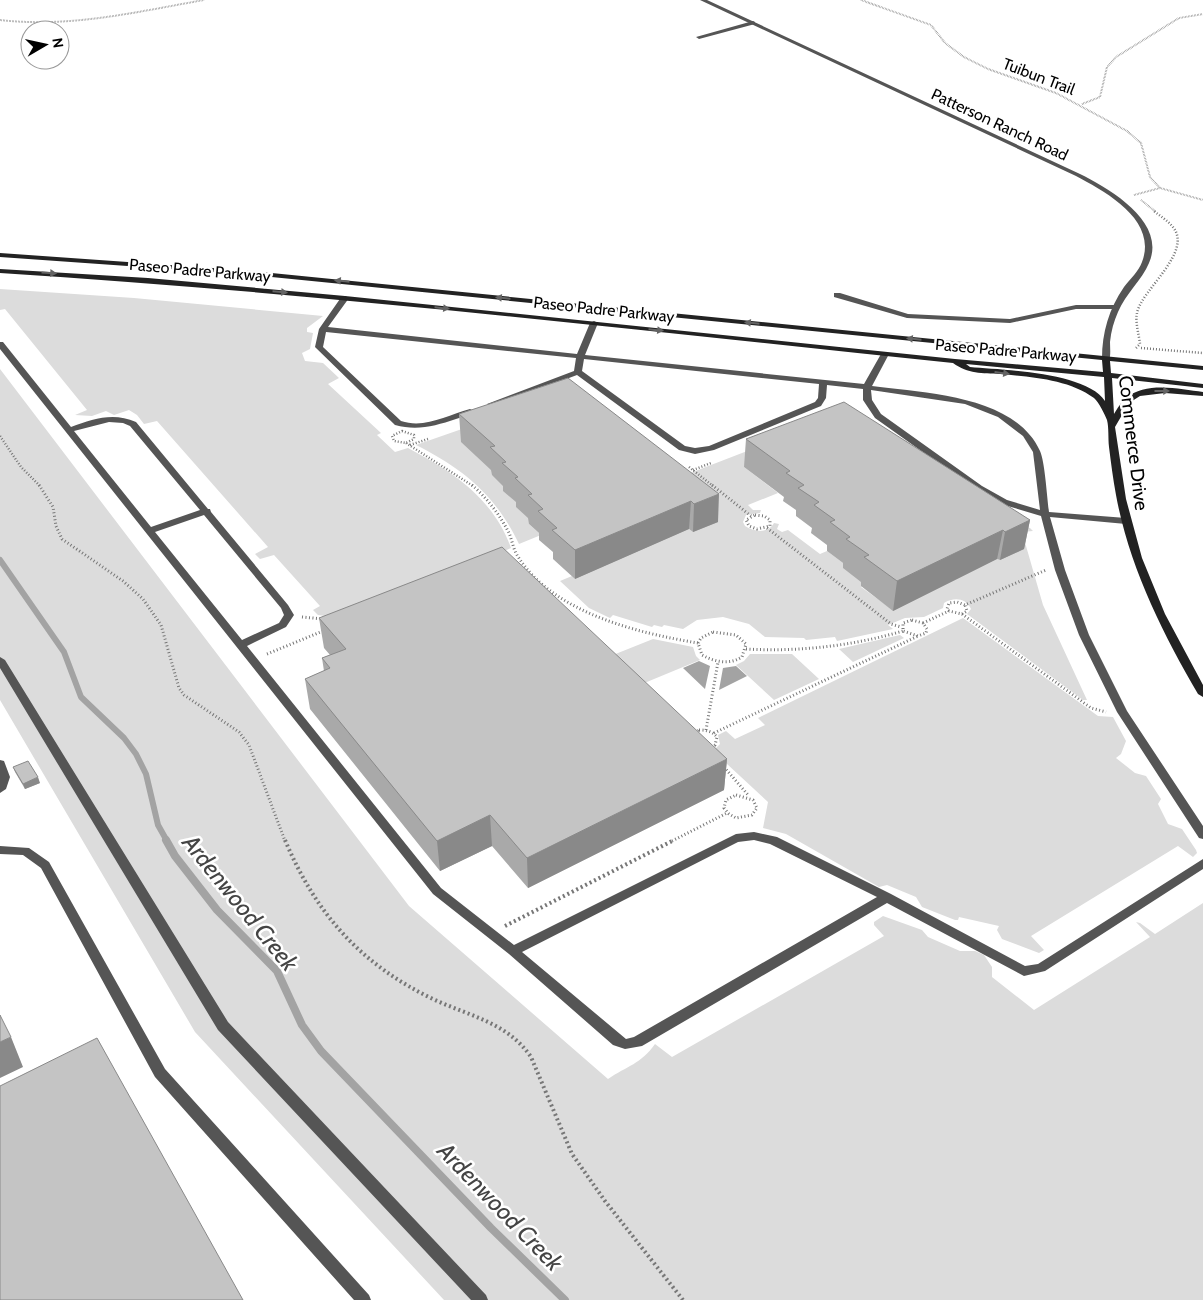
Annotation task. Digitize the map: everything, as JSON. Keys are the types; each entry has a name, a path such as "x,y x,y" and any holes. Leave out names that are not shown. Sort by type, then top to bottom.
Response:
{"main road":[{"name":"Paseo Padre Parkway","path":"0,255 241,272 1203,368"},
{"name":"Paseo Padre Parkway","path":"0,271 148,280 345,298 955,362 1108,374 1203,386"},
{"name":"Commerce Drive","path":"1106,359 1116,468 1126,521 1148,590 1184,662 1203,694"},
{"path":"955,362 968,369 1064,381 1080,386 1101,399 1112,426"},
{"path":"1112,426 1127,401 1144,393 1162,390 1203,394"}],"street":[{"name":"Patterson Ranch Road","path":"703,0 1078,175 1118,198 1132,211 1144,228 1149,245 1146,262 1112,314 1106,343 1106,359"},
{"path":"699,38 753,23"},
{"path":"837,295 907,316 1000,321 1010,321 1076,306 1116,307"},
{"path":"345,298 323,329 318,345 398,423 404,425 430,424 578,372"},
{"path":"578,372 580,356 594,323"},
{"path":"323,329 865,387 979,405 1001,415 1020,428 1037,452 1046,514 1058,564 1084,635 1122,712 1203,835"},
{"path":"0,344 437,891 512,951 618,1041 630,1044 638,1042 887,896"},
{"path":"885,354 865,387 869,405 878,416 979,488 1004,502 1046,514 1126,521"},
{"path":"578,372 682,448 695,451 711,448 818,404 822,398 824,382"},
{"path":"69,430 100,420 127,420 133,424 285,607 289,615 283,625 241,645"},
{"path":"150,531 207,511"},
{"path":"0,660 224,1026 481,1300"},
{"path":"0,764 5,774 4,786 0,789"},
{"path":"512,951 736,838 754,836 773,840 887,896 1024,971 1033,970 1041,968 1203,862"},
{"path":"0,850 25,851 45,865 160,1073 364,1300"}],"path":[{"path":"0,20 20,23 61,24 94,21 204,0"},
{"name":"Tuibun Trail","path":"861,0 931,25 938,32 944,43 964,57 988,69 1081,104 1128,131 1141,143 1150,177 1160,188"},
{"path":"1081,104 1100,97 1107,67 1116,57 1179,18 1203,14"},
{"path":"1134,195 1160,188 1203,200"},
{"path":"0,436 21,467 45,494 53,507 56,526 62,539 72,548 123,581 143,599 161,625 169,647 178,688 184,695 239,732 250,745 284,838 307,889 343,938 388,974 447,1005 502,1027 522,1042 531,1057 572,1154 604,1201 683,1300"},
{"path":"406,443 455,471 484,497 510,534 517,555 554,592 592,616 618,626 661,638 698,643 707,635 721,632 736,635 746,644 746,649 740,658 734,661 718,662 702,655 698,643"},
{"path":"689,467 751,516"},
{"path":"767,528 771,523 768,518 760,515 751,516 746,520 749,526 757,529 767,528 891,624 902,626"},
{"path":"508,558 517,555"},
{"path":"949,611 947,606 953,602 965,605 1058,564"},
{"path":"554,592 556,599"},
{"path":"962,614 967,610 965,605"},
{"path":"902,626 907,621 923,623 949,611 962,614 1091,708 1102,712 1122,712"},
{"path":"289,615 329,619"},
{"path":"714,734 926,633 926,626 923,623"},
{"path":"902,626 903,631"},
{"path":"252,660 331,628"},
{"path":"746,649 782,651 815,648 875,639 903,631 918,636"},
{"path":"706,730 718,662"},
{"path":"690,738 693,733 706,730 714,734 717,737 715,745 705,749"},
{"path":"683,731 690,738 694,746 705,749 712,755"},
{"path":"718,762 744,788 757,808 752,815 736,818 727,813 724,804 731,796 749,797"},
{"path":"490,933 727,813"}],"shaded area":[{"path":"0,289 134,298 323,316 307,328 307,332 313,333 310,349 302,353 305,361 323,363 339,378 328,384 381,433 377,435 395,452 408,448 441,467 470,488 494,515 511,548 348,619 318,615 313,610 320,606 274,555 260,559 255,554 268,547 157,421 144,424 137,415 129,410 114,415 106,411 92,416 75,415 87,410 5,309 0,310"},
{"path":"0,369 409,906 608,1079 639,1060 655,1044 672,1057 884,936 874,925 874,922 883,916 922,930 928,937 960,951 975,951 984,955 992,967 992,977 1034,1010 1150,937 1136,922 1155,934 1203,903 1203,1300 444,1300 195,1032 0,700"},
{"path":"557,396 496,474 533,522 529,524 541,535 519,544 500,512 477,486 464,474 416,445"},
{"path":"830,419 744,467 778,493 748,505 753,510 761,510 760,513 746,515 743,522 745,526 752,530 761,531 768,529 774,523 779,524 777,529 782,532 788,530 820,554 827,551 847,566 865,584 861,587 893,610 997,559 1000,560 1001,519 1030,528 1033,531 1022,532 1043,605 1087,700 1083,700 967,614 971,609 969,605 956,599 944,603 943,608 924,617 905,618 888,625 893,629 837,641 835,637 806,640 804,638 765,637 749,624 723,617 697,620 683,629 664,625 662,627 654,625 652,627 613,615 610,618 589,608 560,581 572,576 575,579 689,529 693,532 667,482"},
{"path":"963,618 1098,716 1113,717 1126,741 1121,754 1116,758 1135,773 1146,776 1161,799 1158,804 1168,824 1182,829 1197,853 1193,857 1178,846 1031,936 1044,950 1039,953 1002,939 997,930 999,926 959,917 958,920 955,920 922,907 916,897 887,885 879,887 786,834 763,828 768,802 713,751 720,744 718,735 726,731 735,739 765,725 758,718"},
{"path":"900,635 904,638 853,662 839,649"},
{"path":"653,639 693,647 696,656 700,660 642,684 613,655"},
{"path":"750,654 792,654 819,679 774,700 736,665 744,661"},
{"path":"699,661 710,666 705,689 683,668"},
{"path":"736,666 747,676 719,690 723,668"}],"building":[{"path":"568,378 719,494 694,504 691,501 575,550 552,530 557,528 538,511 543,509 528,495 532,494 515,478 518,477 502,463 506,462 490,447 495,446 459,414"},
{"path":"844,402 1030,520 1005,532 1003,530 897,581 864,557 869,555 846,539 850,537 830,522 835,520 814,505 819,502 798,488 804,485 786,473 790,471 746,439"},
{"path":"502,547 727,759 527,858 490,815 437,841 305,679 330,668 322,658 346,649 319,618"},
{"path":"28,761 38,777 23,784 13,767"},
{"path":"0,1015 11,1037 0,1042"},
{"path":"97,1038 243,1300 0,1300 0,1086"}],"waterway":[{"name":"Ardenwood Creek","path":"0,560 64,652 81,697 124,738 136,754 146,774 158,825 167,841"},
{"name":"Ardenwood Creek","path":"166,840 175,856 217,910 277,971 302,1025 321,1051 491,1228 565,1300"}]}
